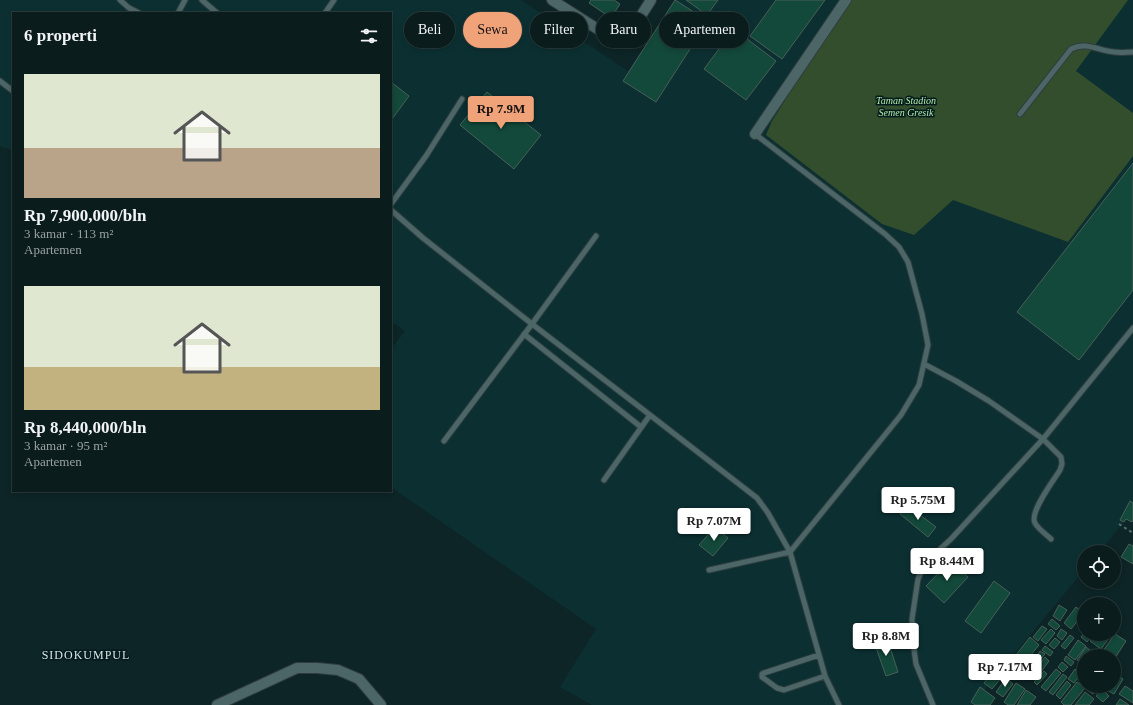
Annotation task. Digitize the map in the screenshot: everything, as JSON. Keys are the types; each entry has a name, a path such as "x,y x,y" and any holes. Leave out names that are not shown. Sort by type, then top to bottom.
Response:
{"street":[{"path":"552,0 610,37 616,39 626,38 651,0"},
{"path":"755,134 846,0"},
{"path":"217,705 297,668 338,670 359,679 381,705"}],"lane":[{"path":"120,0 129,8 137,12"},
{"path":"179,12 185,0"},
{"path":"202,0 216,12"},
{"path":"325,12 334,0"},
{"path":"1020,114 1071,49 1085,46 1113,52 1133,52"},
{"path":"0,81 12,90"},
{"path":"392,203 426,156 462,99"},
{"path":"709,570 790,552 901,415 918,385 928,345 922,314 908,262 899,247 885,234 755,134"},
{"path":"392,211 423,238 532,324 757,498 768,513 790,552 825,676 839,705"},
{"path":"444,441 596,236"},
{"path":"932,705 916,664 913,642 912,619 918,579 925,563 951,539 1043,439 1133,328"},
{"path":"524,334 641,427"},
{"path":"924,364 989,401 1043,439 1061,457 1062,464 1060,470 1034,515 1035,523 1051,539"},
{"path":"604,480 650,415"},
{"path":"819,655 764,673 762,677 778,688 784,690 825,676"}],"path":[{"path":"1119,524 1133,533"}],"shaded area":[{"path":"0,0 521,0 539,12 530,12 530,48 588,48 588,44 628,71 643,48 651,48 651,36 659,24 659,48 749,48 749,12 667,12 675,0 1133,0 1133,511 1105,545 1077,545 1077,578 972,705 592,705 560,687 596,629 392,488 392,348 405,331 392,322 392,12 12,12 12,150 0,146"}],"green space":[{"name":"Taman Stadion Semen Gresik","path":"848,0 1128,0 1076,71 1133,113 1133,156 1068,242 953,200 914,235 882,224 766,135 772,121"}],"building":[{"path":"591,0 614,0 620,4 615,12 602,12 589,3"},
{"path":"675,0 694,12 667,12"},
{"path":"686,0 718,0 709,12 703,12"},
{"path":"776,0 825,0 782,59 750,36"},
{"path":"659,25 659,48 691,48 656,102 623,81 644,48 651,48 651,37"},
{"path":"749,40 776,61 746,100 704,69 720,48 749,48"},
{"path":"392,83 409,96 392,119"},
{"path":"487,92 541,135 514,169 460,125"},
{"path":"1133,163 1133,290 1079,360 1017,312"},
{"path":"1130,501 1133,503 1133,520 1132,522 1126,519 1124,522 1120,520"},
{"path":"907,505 936,527 928,537 900,514"},
{"path":"715,527 728,538 713,556 699,545"},
{"path":"1129,544 1133,546 1133,564 1121,557"},
{"path":"950,561 968,577 944,603 926,586"},
{"path":"994,581 1010,593 981,633 965,621"},
{"path":"1059,605 1067,610 1060,621 1053,616"},
{"path":"1076,607 1077,608 1077,622 1071,629 1064,623"},
{"path":"1052,619 1060,626 1056,630 1048,624"},
{"path":"1042,626 1047,629 1038,641 1033,637"},
{"path":"1051,629 1055,633 1046,644 1041,640"},
{"path":"1061,629 1067,633 1062,640 1057,636"},
{"path":"1070,635 1074,638 1065,649 1061,646"},
{"path":"1030,637 1039,645 1021,667 1012,660"},
{"path":"887,638 898,672 886,676 874,642"},
{"path":"1055,638 1060,642 1054,649 1049,645"},
{"path":"1121,638 1126,641 1121,649 1104,649 1110,641 1121,641"},
{"path":"1077,641 1086,646 1084,649 1077,649 1077,657 1075,660 1068,655"},
{"path":"1090,641 1107,641 1101,649"},
{"path":"1045,646 1053,652 1050,656 1042,650"},
{"path":"1040,651 1045,654 1040,660 1036,657"},
{"path":"1066,656 1074,662 1071,666 1064,660"},
{"path":"1045,657 1049,661 1038,676 1033,673"},
{"path":"1035,658 1039,662 1031,671 1027,667"},
{"path":"1062,662 1068,667 1063,672 1058,667"},
{"path":"995,669 1003,676 992,689 984,683"},
{"path":"1056,669 1061,673 1046,691 1041,687"},
{"path":"1075,669 1077,671 1077,679 1074,683 1068,679"},
{"path":"1027,670 1030,674 1024,680 1020,677"},
{"path":"1044,671 1047,674 1037,685 1034,682"},
{"path":"1063,674 1067,677 1053,695 1049,692"},
{"path":"1006,678 1013,684 1003,697 996,692"},
{"path":"1067,681 1071,685 1060,699 1056,695"},
{"path":"1077,682 1077,693 1081,693 1071,705 1064,705 1061,702"},
{"path":"1016,683 1025,689 1014,705 1008,705 1004,702"},
{"path":"1125,686 1133,691 1133,703 1119,694"},
{"path":"980,687 995,698 990,705 975,705 971,702"},
{"path":"1026,690 1036,697 1030,705 1017,705"},
{"path":"1084,693 1094,699 1089,705 1075,705"},
{"path":"1099,693 1106,693 1109,696 1103,702 1096,696"},
{"path":"1120,699 1129,705 1116,705"}],"district":[{"name":"SIDOKUMPUL","path":"86,655"}]}
